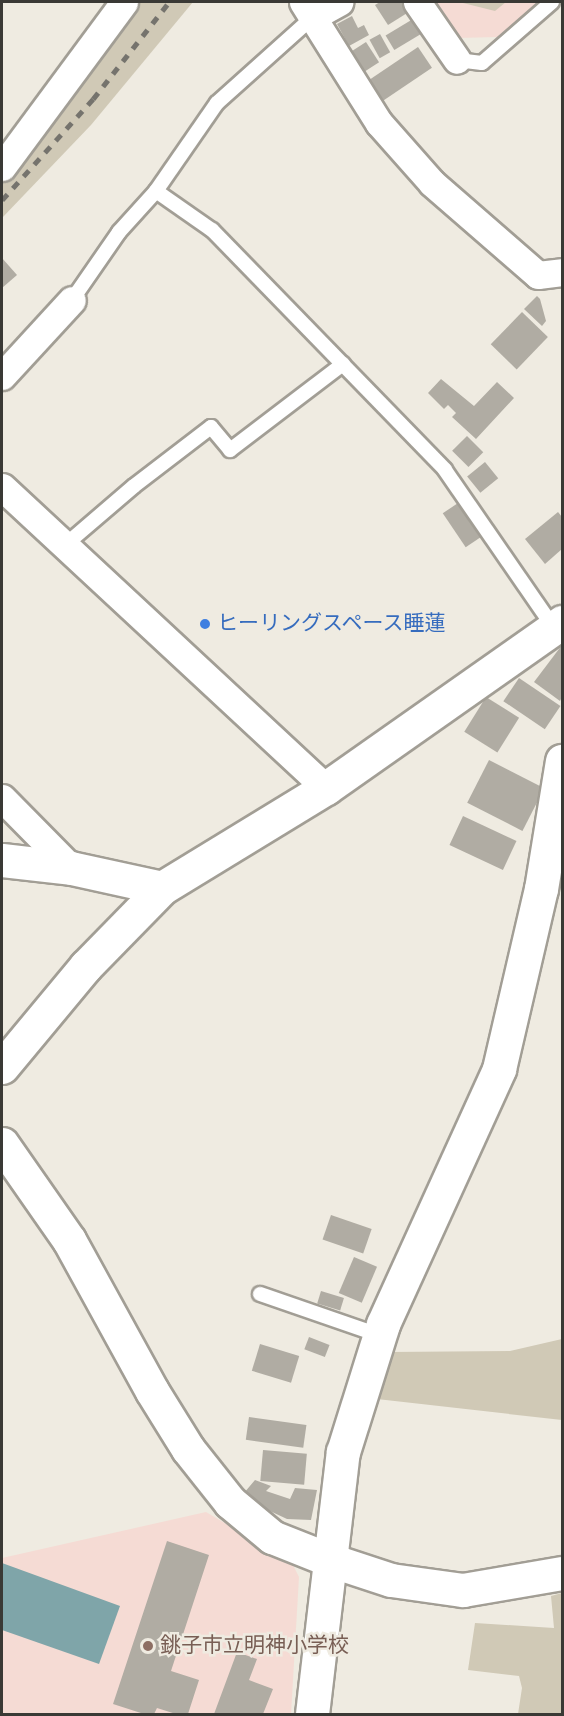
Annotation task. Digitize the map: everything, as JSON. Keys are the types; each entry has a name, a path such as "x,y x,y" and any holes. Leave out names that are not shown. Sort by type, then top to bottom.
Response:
{"street":[{"path":"2,167 124,2"},
{"path":"339,2 309,9 379,123 432,183 538,275 562,272"},
{"path":"417,2 457,60"},
{"path":"2,376 72,300"},
{"path":"2,487 326,788"},
{"path":"2,1067 86,966 162,888 326,788 558,625"},
{"path":"312,1714 343,1452 379,1335 499,1069 541,889 562,761"},
{"path":"2,798 71,868"},
{"path":"2,860 71,868 162,888"},
{"path":"2,1144 69,1240 152,1391 188,1449 230,1502 272,1537 330,1560 391,1580 463,1590 562,1573"}],"lane":[{"path":"457,60 482,63 552,2"},
{"path":"72,300 119,232 156,191 217,103 309,9"},
{"path":"156,191 212,230 445,470 558,625"},
{"path":"64,546 134,486 211,427 230,450 343,364"},
{"path":"260,1294 379,1335"}],"shaded area":[{"path":"131,2 193,2 91,125 2,218 2,180"},
{"path":"433,2 540,2 499,37 456,38"},
{"path":"459,2 506,2 495,11"},
{"path":"562,1339 562,1420 368,1398 389,1352 510,1351"},
{"name":"銚子市立明神小学校","path":"206,1512 292,1563 299,1577 291,1714 2,1714 2,1558"},
{"path":"562,1593 562,1714 518,1714 522,1688 519,1676 468,1670 475,1623 554,1628 551,1596"}],"water":[{"path":"2,1563 120,1606 99,1664 2,1630"}],"building":[{"path":"380,2 407,2 412,10 388,25 375,5"},
{"path":"352,16 358,28 364,25 369,35 349,46 337,24"},
{"path":"413,19 422,34 394,50 386,35"},
{"path":"380,34 390,52 380,58 370,40"},
{"path":"366,42 379,62 364,72 351,52"},
{"path":"418,47 432,68 383,101 369,80"},
{"path":"2,258 17,275 2,288"},
{"path":"537,296 540,299 546,321 542,326 524,309"},
{"path":"522,312 548,337 517,369 491,344"},
{"path":"441,379 474,406 497,382 514,398 476,439 452,417 456,413 448,405 444,409 428,393"},
{"path":"467,436 483,452 468,467 452,451"},
{"path":"485,462 498,478 480,493 467,476"},
{"path":"461,501 484,535 466,547 443,513"},
{"path":"558,512 562,517 562,549 545,564 525,539"},
{"path":"562,645 562,697 560,701 534,682"},
{"path":"519,678 560,706 545,729 503,701"},
{"path":"486,697 519,718 497,752 464,732"},
{"path":"489,760 544,788 522,831 467,803"},
{"path":"463,816 516,841 503,870 449,845"},
{"path":"331,1215 372,1229 363,1254 323,1240"},
{"path":"354,1257 377,1267 362,1303 339,1293"},
{"path":"321,1291 344,1298 340,1310 317,1303"},
{"path":"309,1337 330,1345 325,1357 304,1349"},
{"path":"260,1344 299,1356 291,1383 252,1371"},
{"path":"249,1417 306,1425 303,1448 246,1440"},
{"path":"263,1450 307,1454 304,1485 260,1481"},
{"path":"255,1480 271,1486 266,1491 290,1499 295,1488 317,1490 311,1520 287,1519 255,1504 244,1493"},
{"path":"167,1541 209,1555 171,1671 199,1680 188,1714 176,1714 157,1708 154,1714 144,1714 113,1704"},
{"path":"237,1652 257,1659 249,1680 273,1689 263,1714 214,1714"}],"railway":[{"path":"2,200 93,99 169,2"}],"place":[{"name":"ヒーリングスペース睡蓮","path":"205,624"},
{"name":"銚子市立明神小学校","path":"148,1646"}]}
